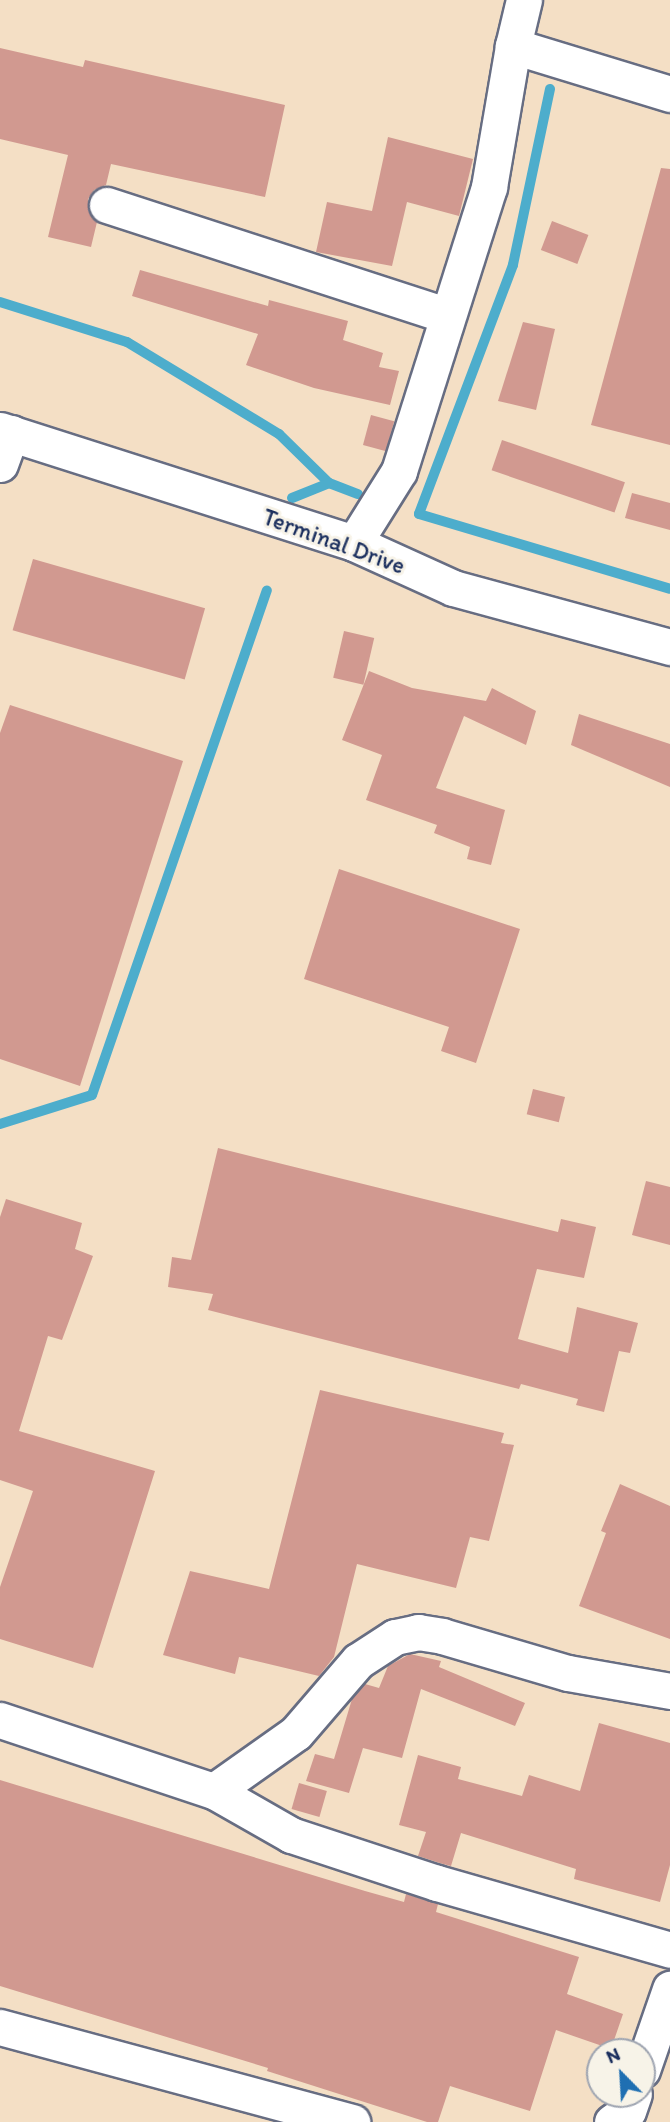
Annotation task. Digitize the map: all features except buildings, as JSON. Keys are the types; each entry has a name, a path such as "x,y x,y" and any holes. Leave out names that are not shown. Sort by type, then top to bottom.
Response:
{"street":[{"path":"354,543 399,471 446,315 489,187 513,46 524,0"},
{"path":"513,46 670,94"},
{"path":"107,205 446,315"},
{"name":"Terminal Drive","path":"4,442 354,543 453,588 670,647"},
{"path":"214,1791 296,1732 358,1661 395,1637 418,1632 442,1636 568,1673 670,1691"},
{"path":"0,1720 214,1791 290,1835 437,1883 670,1950"},
{"path":"653,2038 670,1989"},
{"path":"0,2027 352,2122"},
{"path":"612,2122 629,2108"}],"waterway":[{"path":"550,89 513,265 419,514 670,589"},
{"path":"0,302 127,342 279,434 329,483 358,494"},
{"path":"292,498 329,483"},
{"path":"0,1124 92,1095 267,590"}]}
